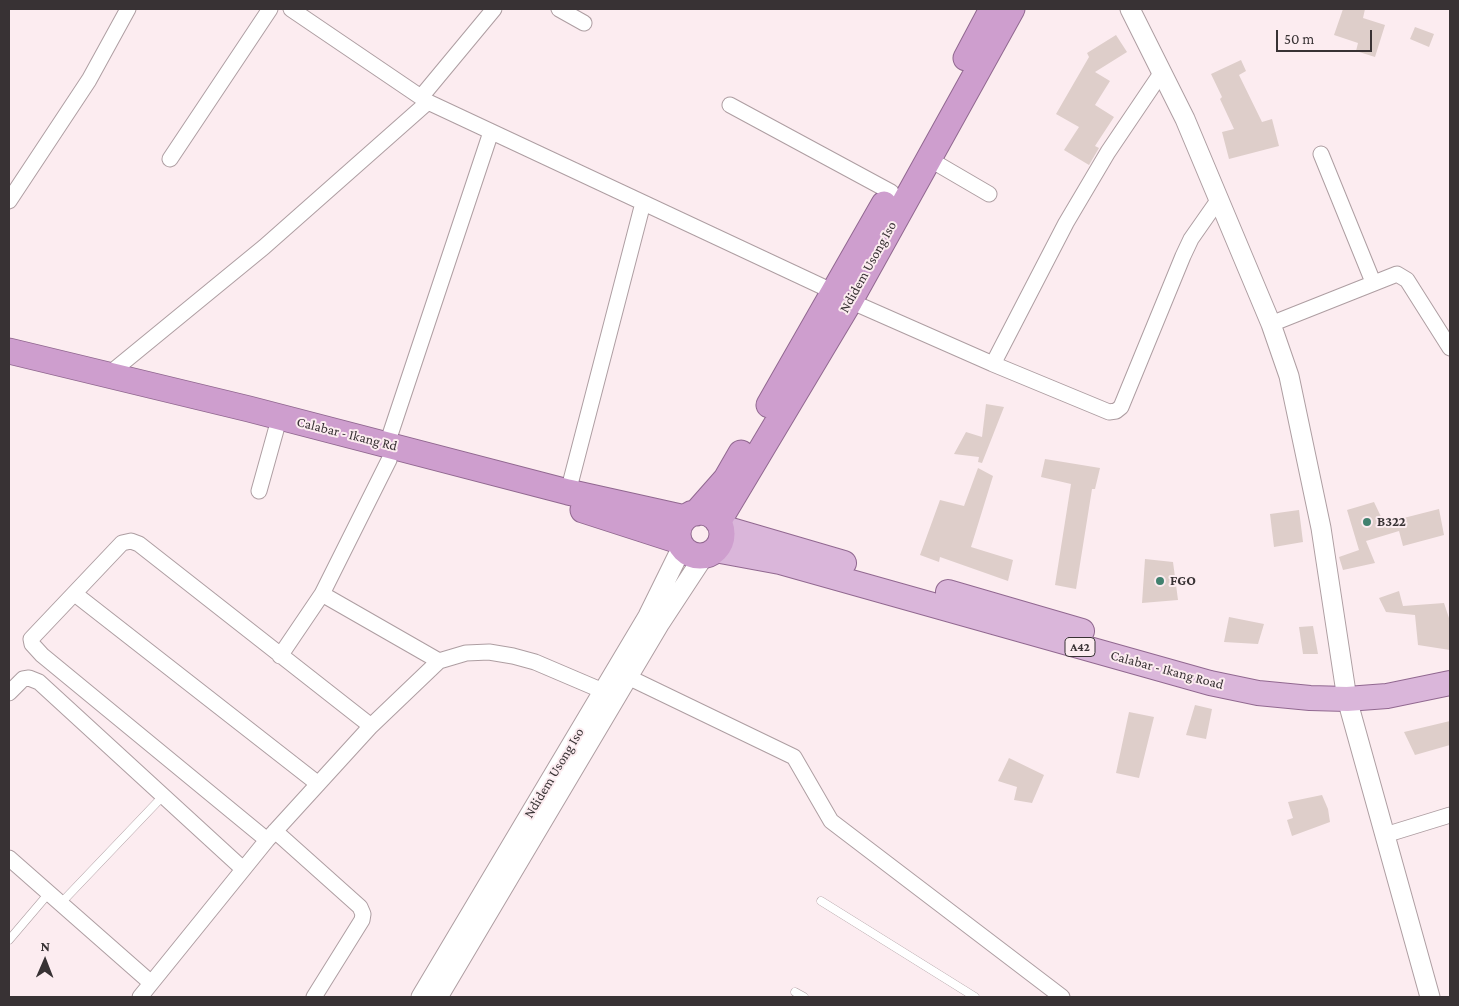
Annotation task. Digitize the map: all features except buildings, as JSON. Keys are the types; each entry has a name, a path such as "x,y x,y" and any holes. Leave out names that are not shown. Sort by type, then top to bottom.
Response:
{"highway":[{"name":"Ndidem Usong Iso","path":"842,296 891,192 954,81 992,9"},
{"name":"Ndidem Usong Iso","path":"700,534 734,466 929,159 1012,9"},
{"name":"Calabar - Ikang Rd","path":"9,351 109,374 388,452 566,505 700,534"},
{"name":"Calabar - Ikang Rd","path":"9,364 276,430 388,452 568,492 700,534"}],"main road":[{"name":"Calabar - Ikang Road","path":"700,534 780,562 1210,683 1267,694 1310,698 1347,692 1381,682 1450,669"},
{"name":"Calabar - Ikang Road","path":"1347,692 1387,696 1450,683"}],"street":[{"path":"9,201 89,80 128,9"},
{"path":"170,159 270,9"},
{"path":"290,9 424,99 491,132 842,296 993,364 1109,412 1119,410 1191,239 1219,199"},
{"path":"109,374 264,248 424,99 494,9"},
{"path":"559,9 584,24"},
{"path":"1130,9 1185,119 1271,324 1289,376 1321,528 1347,692 1430,997"},
{"path":"993,364 1066,223 1108,152 1162,72"},
{"path":"730,104 891,192"},
{"path":"280,656 322,594 388,452 491,132"},
{"path":"1321,154 1373,282"},
{"path":"929,159 989,194"},
{"path":"568,492 642,203"},
{"path":"1271,324 1396,274 1408,280 1450,348"},
{"path":"259,491 276,430"},
{"name":"Ndidem Usong Iso","path":"438,997 628,677 700,534"},
{"name":"Ndidem Usong Iso","path":"421,997 648,616 700,534"},
{"path":"314,997 362,920 363,914 360,907 32,644 31,639 122,544 131,542 139,544 371,726"},
{"path":"75,594 317,783"},
{"path":"322,594 439,660"},
{"path":"140,997 150,982 270,836 317,783 371,726 439,660 466,653 489,652 513,656 535,662 603,691"},
{"path":"628,677 794,757 831,821 1062,997"},
{"path":"9,693 23,679 29,678 39,682 243,869"},
{"path":"1385,835 1450,815"},
{"path":"9,858 150,982"}],"lane":[{"path":"61,903 163,796"},
{"path":"9,940 49,893"},
{"path":"821,901 975,997"},
{"path":"795,992 804,997"}],"place":[{"name":"B322","path":"1367,522"},
{"name":"FGO","path":"1160,581"}]}
